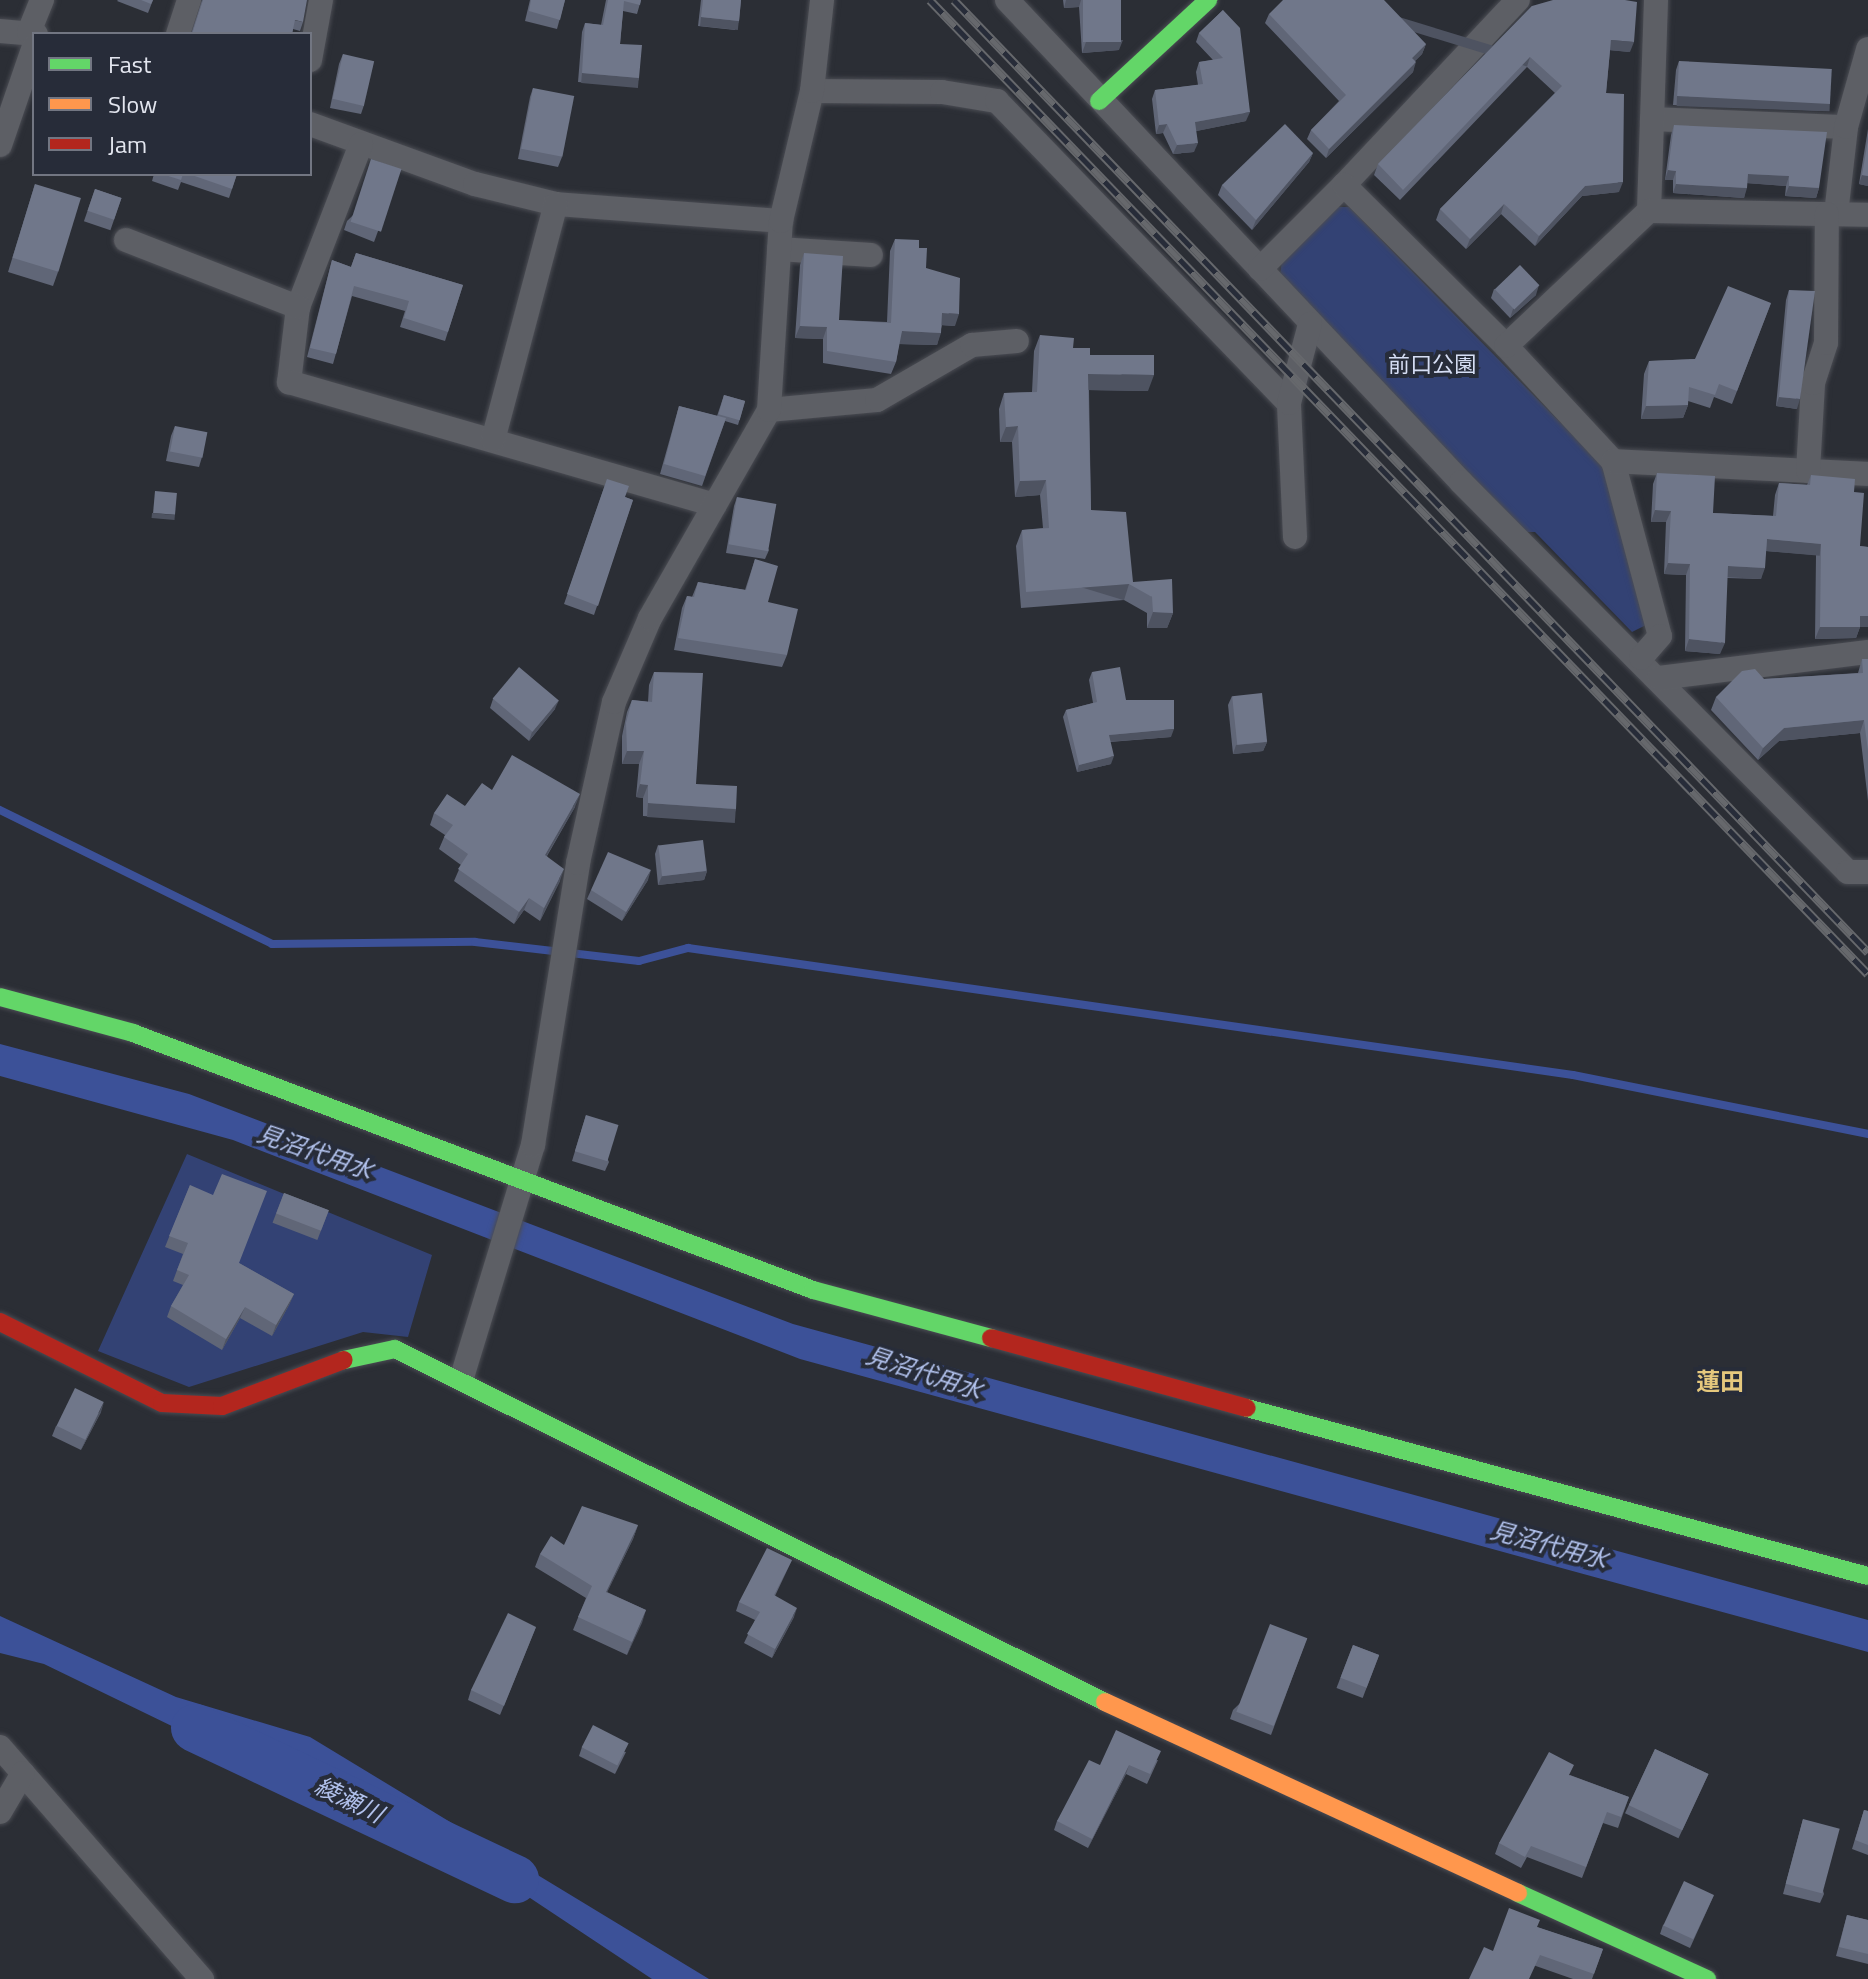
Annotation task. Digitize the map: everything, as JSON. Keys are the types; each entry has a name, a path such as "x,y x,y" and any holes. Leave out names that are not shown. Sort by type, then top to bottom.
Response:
{"street":[{"path":"34,32 42,0"},
{"path":"179,32 189,0"},
{"path":"312,49 321,0"},
{"path":"462,1377 523,1178 614,702 650,618 769,410 781,221 812,91 822,0"},
{"path":"1007,0 1310,324 1848,872 1868,872"},
{"path":"1099,101 1208,0"},
{"path":"1260,269 1344,185 1518,0"},
{"path":"1649,211 1656,0"},
{"path":"0,31 32,37"},
{"path":"0,145 32,40"},
{"path":"1808,471 1813,383 1826,343 1832,214 1846,127 1868,49"},
{"path":"812,91 942,92 997,101 1289,403"},
{"path":"1652,119 1846,127"},
{"path":"312,125 475,184 556,204 781,221"},
{"path":"361,144 298,307 289,382 337,401 493,440 715,505"},
{"path":"1344,185 1506,346 1613,461 1660,636 1641,658"},
{"path":"493,440 556,204"},
{"path":"1506,346 1649,211 1868,215"},
{"path":"126,240 298,307"},
{"path":"779,249 871,255"},
{"path":"1295,537 1289,403 1310,324"},
{"path":"769,410 877,400 972,345 1017,341"},
{"path":"1613,461 1868,474"},
{"path":"1659,678 1868,652"},
{"path":"0,997 133,1033 813,1290 1868,1576"},
{"path":"0,1322 162,1403 222,1406 318,1366 395,1349 462,1377 1164,1732 1707,1979"},
{"path":"0,1747 202,1979"},
{"path":"0,1812 23,1773"}],"green space":[{"name":"前口公園","path":"1331,207 1349,207 1604,467 1646,625 1632,632 1535,532 1522,532 1279,282 1282,260"},
{"path":"187,1154 432,1255 408,1337 363,1332 189,1387 98,1351"}],"water":[{"name":"見沼代用水","path":"0,1044 189,1094 793,1324 1868,1620 1868,1652 800,1359 233,1140 0,1076"},
{"path":"0,1616 176,1697 310,1737 709,1979 652,1979 509,1884 346,1792 180,1730 44,1664 0,1653"}],"building":[{"path":"203,0 307,0 303,22 295,20 292,32 193,32"},
{"path":"531,0 565,0 560,20 529,11"},
{"path":"608,0 641,0 640,5 624,1 620,44 642,45 639,78 582,73 585,23 603,25"},
{"path":"703,0 741,0 739,21 701,17"},
{"path":"1083,0 1121,0 1121,42 1083,42"},
{"path":"1283,0 1384,0 1426,44 1412,58 1416,62 1329,149 1311,130 1346,95 1269,14"},
{"path":"1553,0 1637,2 1634,42 1611,40 1606,93 1624,94 1623,182 1585,186 1539,236 1504,204 1470,239 1440,209 1562,86 1530,57 1403,190 1378,164 1532,6"},
{"path":"1223,10 1240,28 1250,112 1195,122 1198,143 1177,145 1167,124 1159,125 1155,90 1203,84 1199,62 1223,58 1199,33"},
{"path":"343,54 374,61 364,106 333,99"},
{"path":"1679,61 1832,69 1830,104 1677,96"},
{"path":"533,88 574,96 562,157 521,149"},
{"path":"1285,124 1313,153 1256,220 1222,185"},
{"path":"1674,125 1827,132 1819,188 1789,186 1789,176 1748,174 1747,188 1676,184 1676,171 1668,170"},
{"path":"1868,140 1868,176 1862,175"},
{"path":"371,159 401,169 381,232 351,222"},
{"path":"195,176 236,176 232,189"},
{"path":"35,184 81,198 58,272 12,258"},
{"path":"95,189 121,198 114,220 88,211"},
{"path":"895,239 919,240 919,248 927,248 926,268 960,278 959,314 942,313 941,333 902,331 896,362 827,351 827,327 800,326 804,253 843,256 839,320 891,323"},
{"path":"356,253 463,285 448,332 404,318 409,301 354,286 336,354 310,348 332,260 351,267"},
{"path":"1520,265 1539,285 1514,309 1495,289"},
{"path":"1728,286 1771,303 1737,391 1719,384 1715,395 1689,387 1688,405 1646,406 1649,361 1695,359"},
{"path":"1789,290 1815,291 1800,399 1779,397"},
{"path":"1040,335 1074,338 1073,348 1090,348 1090,355 1154,355 1154,375 1088,374 1091,510 1126,512 1133,582 1172,579 1173,613 1153,612 1152,597 1129,584 1026,592 1022,530 1049,528 1046,480 1020,481 1018,426 1006,427 1004,393 1037,392"},
{"path":"724,395 745,401 740,420 718,414"},
{"path":"679,406 726,418 705,476 664,464"},
{"path":"175,426 207,432 202,458 170,452"},
{"path":"1657,473 1715,476 1713,513 1776,516 1779,483 1810,485 1811,475 1855,479 1854,492 1864,493 1860,546 1868,547 1868,616 1860,616 1860,627 1820,627 1821,544 1767,539 1765,568 1728,566 1725,643 1689,639 1690,564 1668,563 1671,511 1655,510"},
{"path":"607,479 629,486 625,497 633,500 598,606 567,594"},
{"path":"155,491 177,493 175,515 153,513"},
{"path":"737,497 776,504 768,551 729,544"},
{"path":"755,559 778,566 768,602 798,609 787,655 678,638 687,596 694,597 698,582 746,590"},
{"path":"1862,659 1868,659 1868,751 1864,720 1784,728 1763,748 1716,697 1742,671 1755,669 1764,679 1863,673"},
{"path":"519,667 559,700 532,732 493,698"},
{"path":"1120,667 1126,700 1174,700 1174,729 1109,735 1114,756 1079,765 1066,710 1097,702 1092,672"},
{"path":"654,672 703,673 696,784 737,786 736,809 648,803 648,785 640,784 644,751 627,751 626,723 632,700 652,702"},
{"path":"1262,693 1267,742 1237,745 1232,696"},
{"path":"512,755 580,794 545,855 564,869 544,908 529,898 519,912 458,869 468,854 444,837 453,825 434,813 447,794 465,806 482,783 492,790"},
{"path":"703,840 707,871 662,876 658,845"},
{"path":"608,852 651,870 626,912 591,890"},
{"path":"586,1115 619,1125 607,1161 575,1151"},
{"path":"222,1174 267,1191 239,1263 294,1294 276,1325 245,1307 226,1339 171,1306 189,1275 177,1270 188,1243 169,1236 190,1185 213,1195"},
{"path":"284,1193 329,1210 321,1231 276,1214"},
{"path":"75,1388 104,1402 85,1440 57,1426"},
{"path":"582,1506 638,1525 606,1592 646,1610 632,1642 578,1617 592,1586 540,1554 551,1536 564,1545"},
{"path":"767,1548 792,1560 774,1595 797,1608 775,1649 747,1634 760,1612 739,1602"},
{"path":"508,1613 536,1627 504,1706 471,1690"},
{"path":"1270,1624 1307,1638 1274,1726 1236,1712"},
{"path":"1353,1645 1379,1655 1367,1688 1340,1678"},
{"path":"593,1725 629,1743 617,1765 582,1747"},
{"path":"1116,1730 1161,1751 1150,1774 1129,1765 1092,1839 1057,1821 1089,1760 1100,1765"},
{"path":"1655,1749 1708,1774 1682,1830 1629,1805"},
{"path":"1549,1752 1574,1765 1569,1775 1629,1797 1621,1817 1607,1812 1586,1867 1531,1846 1525,1857 1499,1843"},
{"path":"1864,1810 1868,1811 1868,1845 1855,1840"},
{"path":"1803,1819 1840,1829 1822,1894 1786,1884"},
{"path":"1684,1881 1714,1895 1693,1939 1663,1925"},
{"path":"1509,1908 1540,1920 1537,1927 1603,1949 1594,1974 1540,1955 1529,1979 1469,1979 1484,1947 1493,1951"},
{"path":"1847,1915 1868,1920 1868,1954 1839,1947"}],"waterway":[{"path":"0,810 272,944 475,942 639,961 688,948 1573,1075 1868,1134"},
{"name":"綾瀬川","path":"195,1728 515,1879"}],"railway":[{"path":"930,0 1868,974"},
{"path":"954,0 1868,952"}],"traffic: fast":[{"path":"1099,101 1208,0"},
{"path":"0,997 133,1033 813,1290 991,1338"},
{"path":"344,1360 395,1349 1105,1702"},
{"path":"1247,1408 1868,1576"},
{"path":"1518,1893 1707,1979"}],"traffic: slow":[{"path":"1105,1702 1518,1893"}],"traffic: jam":[{"path":"0,1322 162,1403 222,1406 344,1360"},
{"path":"991,1338 1247,1408"}],"district":[{"name":"蓮田","path":"1720,1382"}]}
